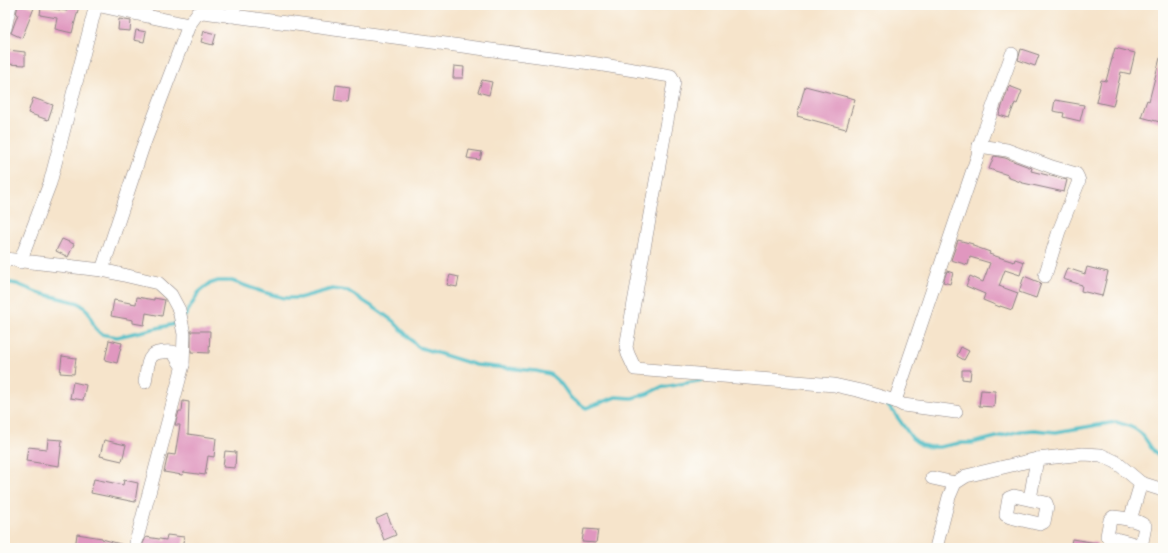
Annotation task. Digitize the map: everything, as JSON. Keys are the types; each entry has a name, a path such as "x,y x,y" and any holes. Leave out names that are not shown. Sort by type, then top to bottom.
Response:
{"street":[{"path":"5,28 10,5"},
{"path":"20,262 50,183 95,5 189,25"},
{"path":"102,270 142,149 189,25 197,14 203,12 233,10 671,76 674,82 626,346 635,368 834,384 903,404 956,412"},
{"path":"895,401 908,367 978,155 979,146 1012,54"},
{"path":"979,146 1007,150 1052,167 1076,174 1078,181 1045,276"},
{"path":"5,259 20,262 102,270 158,283 171,295 179,310 184,334 183,365 136,542"},
{"path":"145,382 150,358 156,352 173,352 183,365"},
{"path":"936,548 949,497 955,483 966,476 1037,459 1083,454 1101,455 1116,462 1140,483 1163,490"},
{"path":"1030,499 1037,459"},
{"path":"932,478 955,483"},
{"path":"1130,520 1140,483"}],"building":[{"path":"18,5 27,5 34,8 22,38 11,33 18,14 16,14"},
{"path":"69,5 79,6 72,33 55,29 57,18 40,15 41,7 67,11"},
{"path":"119,19 131,21 130,31 118,30"},
{"path":"136,30 146,32 144,42 134,40"},
{"path":"204,31 216,34 213,45 201,42"},
{"path":"1115,48 1135,53 1130,74 1121,72 1113,106 1096,102 1101,80 1106,81"},
{"path":"1021,49 1039,55 1035,66 1018,60"},
{"path":"8,50 25,52 25,65 7,64"},
{"path":"1160,58 1163,59 1163,113 1160,122 1141,117 1147,100 1149,101"},
{"path":"454,66 464,67 463,78 453,78"},
{"path":"482,80 492,82 489,95 478,92"},
{"path":"336,85 350,87 348,102 334,100"},
{"path":"805,86 855,99 846,129 797,116"},
{"path":"1009,86 1022,91 1009,118 999,115"},
{"path":"33,98 53,105 48,120 28,113"},
{"path":"1055,100 1084,105 1080,121 1063,117 1064,113 1053,111"},
{"path":"469,150 482,152 480,160 467,158"},
{"path":"994,156 1005,158 1032,168 1031,171 1067,180 1064,192 1023,183 1007,177 1008,175 989,169"},
{"path":"62,239 74,244 68,257 56,251"},
{"path":"958,240 973,244 973,246 990,252 989,254 1014,262 1015,259 1024,262 1020,275 1005,270 999,286 1018,293 1012,310 983,300 985,294 966,286 970,276 983,282 990,263 970,257 968,265 951,260"},
{"path":"1087,267 1108,272 1102,296 1081,291 1082,285 1063,279 1067,268 1085,274"},
{"path":"947,271 953,273 950,284 943,282"},
{"path":"450,275 459,277 457,287 447,285"},
{"path":"1024,276 1041,283 1036,298 1019,292"},
{"path":"137,297 165,300 162,316 146,313 144,325 133,323 133,320 111,316 114,300 136,304"},
{"path":"191,331 210,331 209,353 191,352"},
{"path":"109,340 122,343 117,363 105,360"},
{"path":"961,347 969,351 964,360 957,356"},
{"path":"62,356 76,358 74,374 60,373"},
{"path":"962,370 971,370 970,380 962,379"},
{"path":"73,382 86,385 83,400 70,398"},
{"path":"981,390 995,391 994,407 979,406"},
{"path":"183,401 189,402 188,434 216,438 214,457 208,456 205,475 183,472 182,475 164,472 168,454 175,455 180,425 175,425 179,411 182,411"},
{"path":"48,439 62,440 59,466 26,461 28,447 47,449"},
{"path":"104,440 126,445 122,461 100,456"},
{"path":"225,451 236,452 235,468 223,467"},
{"path":"94,479 123,485 124,480 138,483 135,502 91,493"},
{"path":"387,514 396,535 384,540 376,519"},
{"path":"584,529 598,530 596,543 582,542"},
{"path":"77,534 102,538 124,545 124,548 75,548"},
{"path":"167,535 184,537 182,548 141,548 146,537 166,540"},
{"path":"1072,539 1097,543 1097,548 1070,548"}],"waterway":[{"path":"185,316 199,292 209,284 218,281 232,281 284,298 299,298 332,289 348,291 379,311 393,321 418,347 476,365 536,371 550,374 561,384 571,398 586,408 616,397 632,398 647,394 659,388 703,380"},
{"path":"5,282 17,284 39,293 79,303 88,311 95,328 101,334 117,337 175,324 178,321"},
{"path":"885,403 893,411 912,438 921,445 929,447 972,443 1021,431 1034,430 1056,432 1116,422 1132,427 1138,431 1154,451 1163,457"}]}
